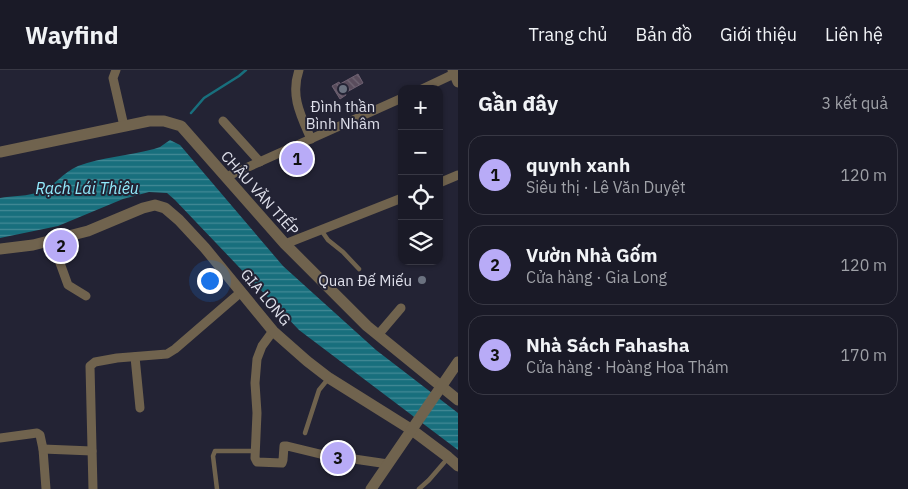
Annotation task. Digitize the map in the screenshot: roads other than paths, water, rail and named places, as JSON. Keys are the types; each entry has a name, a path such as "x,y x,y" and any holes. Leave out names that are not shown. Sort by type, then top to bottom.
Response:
{"street":[{"path":"116,70 113,78 124,126"},
{"path":"299,70 296,85 298,108 311,139"},
{"path":"432,85 456,75"},
{"path":"226,177 398,100"},
{"name":"CHÂU VĂN TIẾP","path":"0,152 149,121 164,121 181,126 286,244 367,326 439,390 458,400"},
{"path":"223,122 260,162"},
{"path":"443,181 458,175"},
{"path":"286,244 398,200"},
{"name":"GIA LONG","path":"48,242 88,231 143,208 155,205 165,208 205,248 273,331 307,361 329,378 414,426 458,466"},
{"path":"0,249 48,242 68,285 86,296"},
{"path":"93,489 90,366 95,362 167,354 241,292"},
{"path":"378,335 401,308"},
{"path":"273,331 262,346 257,359 254,383 257,413 255,451 257,462 282,463 284,460 284,446 287,446 320,454 388,464"},
{"path":"134,357 140,408"},
{"path":"371,489 458,362"},
{"path":"0,438 37,432 40,435 46,489"},
{"path":"43,449 92,450"}],"lane":[{"path":"321,230 328,240 359,269"},
{"path":"304,433 318,390 329,378"},
{"path":"217,489 213,456 215,451 255,451"},
{"path":"419,489 448,457"}],"water":[{"name":"Rạch Lái Thiêu","path":"170,140 180,145 283,266 376,350 458,413 458,450 299,330 167,193 149,192 123,199 58,226 0,238 0,198 26,195 44,190 78,166 154,149"}],"waterway":[{"path":"191,113 204,98 246,70"}],"place":[{"name":"Đình thần Bình Nhâm","path":"343,89"},
{"name":"quynh xanh","path":"297,159"},
{"name":"Vườn Nhà Gốm","path":"61,246"},
{"name":"Quan Đế Miếu","path":"422,280"},
{"name":"Nhà Sách Fahasha","path":"338,458"}]}
